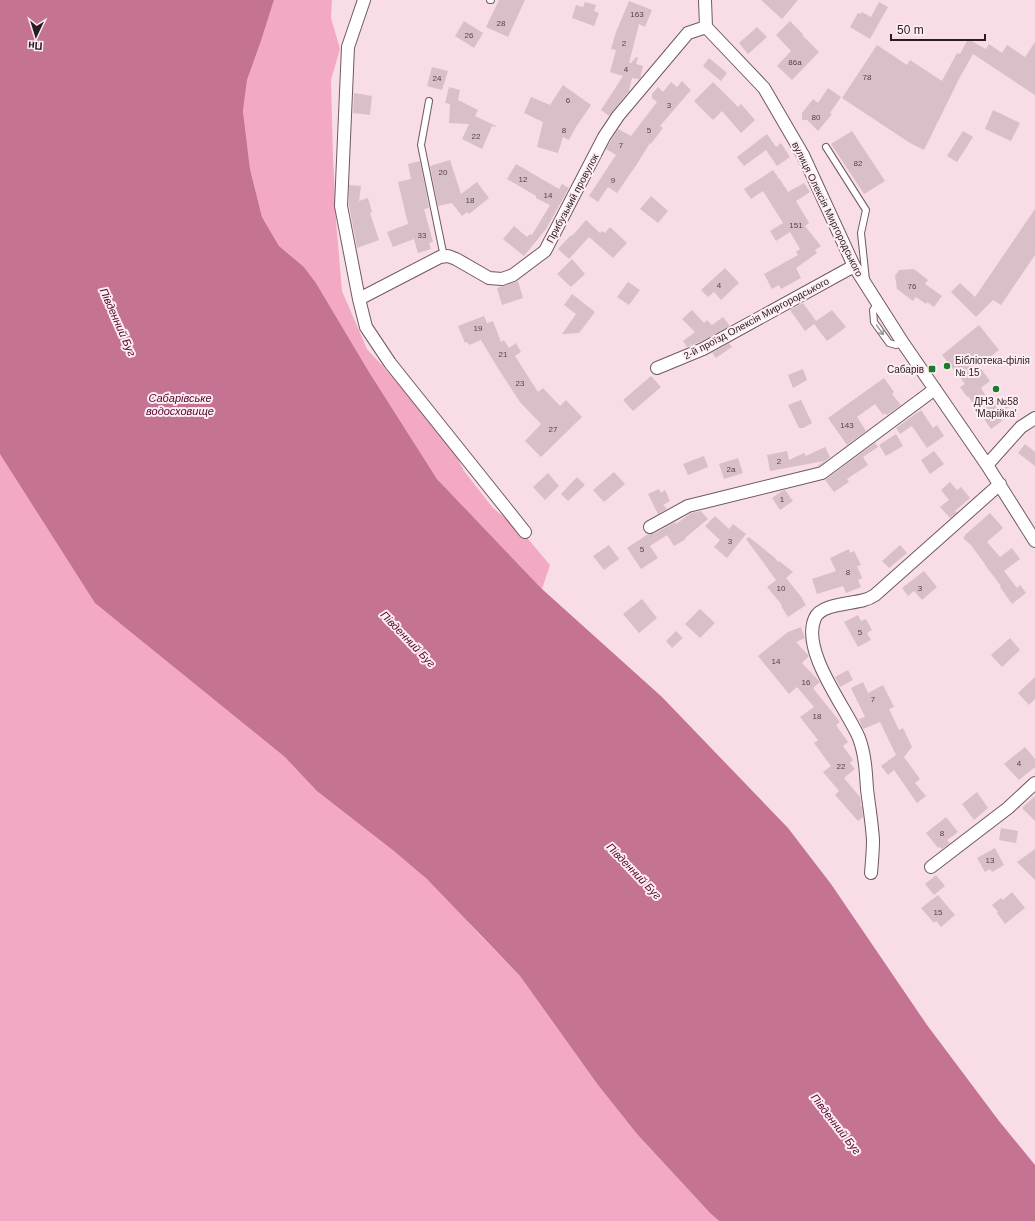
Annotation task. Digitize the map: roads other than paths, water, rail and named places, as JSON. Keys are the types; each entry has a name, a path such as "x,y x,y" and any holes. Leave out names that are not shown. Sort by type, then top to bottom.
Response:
{"street":[{"path":"364,0 348,47 341,206 366,327 390,364 525,532"},
{"path":"705,0 706,27"},
{"name":"Прибузький провулок","path":"444,257 448,256 456,259 489,278 502,279 513,275 544,251 604,137 618,116 688,33 706,27"},
{"name":"вулиця Олексія Миргородського","path":"706,27 764,88 803,155 854,266 903,343 1000,484 1035,541"},
{"path":"359,299 440,257 444,257"},
{"name":"2-й проїзд Олексія Миргородського","path":"657,368 703,349 854,266"},
{"path":"650,527 688,506 822,472 935,389"},
{"path":"987,465 1021,427 1035,418"},
{"path":"871,873 873,840 864,757 858,738 827,681 817,655 813,640 812,628 815,618 821,611 866,600 875,595 1000,484"},
{"path":"931,867 1008,808 1035,783"}],"lane":[{"path":"429,101 421,145 444,257"},
{"path":"826,147 866,210 861,233 866,285"}],"water":[{"name":"Сабарівське водосховище","path":"0,0 274,0 247,80 243,111 250,169 262,217 279,246 304,267 316,283 369,372 437,479 542,589 662,697 788,828 831,884 927,1025 999,1121 1035,1165 1035,1221 719,1221 637,1134 598,1085 520,976 427,879 394,851 317,791 285,757 95,603 0,454"}],"place":[{"name":"Бібліотека-філія № 15","path":"947,366"},
{"name":"Сабарів","path":"932,369"},
{"name":"ДНЗ №58 'Марійка'","path":"996,389"}],"water label":[{"name":"Південний Буг","path":"118,322"},
{"name":"Південний Буг","path":"408,639"},
{"name":"Південний Буг","path":"634,871"},
{"name":"Південний Буг","path":"836,1124"}]}
